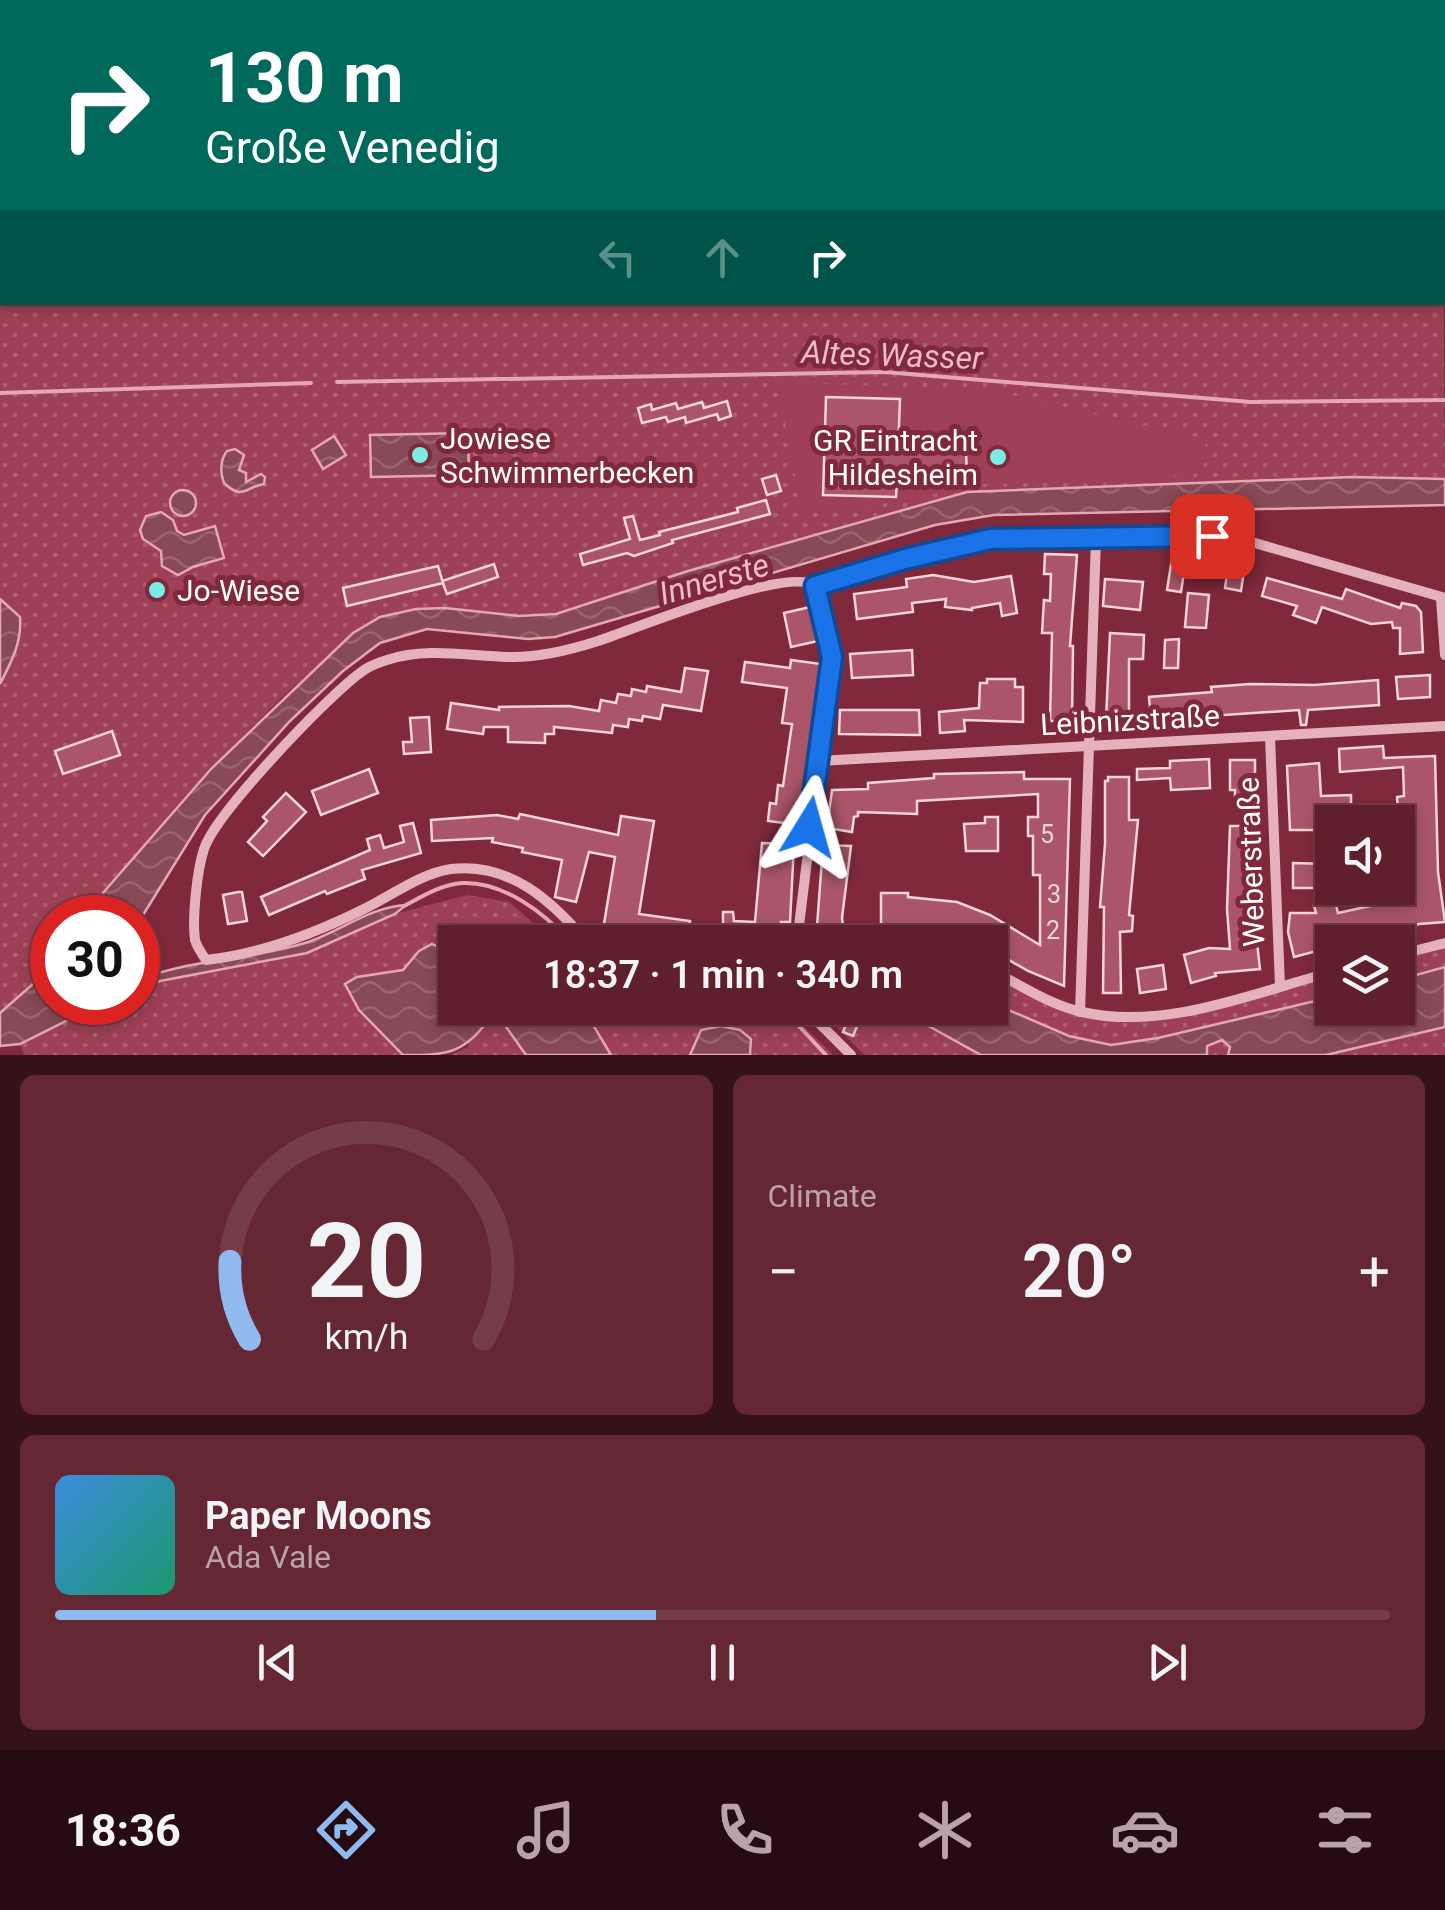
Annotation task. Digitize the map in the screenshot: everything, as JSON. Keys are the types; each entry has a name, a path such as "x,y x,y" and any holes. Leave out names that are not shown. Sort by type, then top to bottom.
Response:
{"street":[{"path":"572,925 530,886 498,874 455,869 431,875 308,936 241,955 206,960 195,942 200,864 208,839 301,729 366,668 420,653 505,657 542,654 595,642 748,590 802,580 815,586 972,542 1184,535 1238,539 1443,598 1445,655"},
{"path":"1080,1012 1096,538"},
{"path":"799,925 832,657 815,586"},
{"name":"Leibnizstraße","path":"819,761 1445,726"},
{"name":"Weberstraße","path":"1270,736 1280,986"},
{"path":"1415,951 1445,943"},
{"path":"1008,980 1080,1012 1134,1019 1177,1014 1315,977"},
{"path":"824,1025 849,1052"}],"green space":[{"path":"0,305 1444,305 1445,479 1352,477 967,492 688,571 556,614 519,616 445,608 400,611 366,623 281,698 211,769 101,895 30,895 30,987 0,1013"},
{"name":"GR Eintracht Hildesheim","path":"778,382 990,390 1206,440 1203,473 1128,481 983,484 839,512 801,509"},
{"path":"467,895 509,902 535,925 438,925 438,949 419,951 403,970 351,979 345,984 359,1010 403,1055 24,1055 20,1044 58,1025 160,1025 160,981 307,953 395,914"},
{"path":"1445,947 1445,1055 864,1055 836,1026 1008,1025 1008,981 1046,1001 1135,1021 1315,978 1315,1025 1415,1025 1415,954"},
{"path":"473,1025 506,1025 526,1055 451,1055 468,1047"},
{"path":"593,1025 802,1025 833,1055 750,1055 752,1047 739,1030 713,1027 698,1038 690,1055 611,1055"}],"water":[{"name":"Jowiese Schwimmerbecken","path":"468,433 469,475 371,477 370,435"},
{"path":"334,436 346,455 323,469 312,450"},
{"path":"235,449 244,455 239,470 246,473 246,482 261,474 264,484 240,492 224,483 223,458 227,451"},
{"name":"Innerste","path":"1352,477 1445,479 1445,505 994,515 935,525 555,637 528,639 427,629 380,643 343,671 290,721 205,815 155,895 101,895 211,769 353,633 380,617 445,608 519,616 556,614 688,571 967,492"},
{"path":"183,490 192,494 196,503 192,512 183,516 174,512 170,503 174,494"},
{"path":"161,512 184,535 215,526 224,558 178,575 162,566 161,551 143,539 140,530 146,516"},
{"path":"0,599 20,617 20,627 15,653 0,684"},
{"path":"406,905 395,914 307,953 160,981 160,973 305,943"},
{"path":"432,944 438,947 438,1025 484,1025 469,1042 451,1051 403,1055 359,1010 345,984 357,977 403,970 419,951"},
{"path":"1445,967 1445,1027 1326,1055 1228,1055 1230,1047 1222,1040 1207,1046 1207,1055 981,1055 927,1025 1008,1025 1008,1010 1069,1036 1111,1045 1158,1038 1315,1001 1315,1025 1415,1025 1415,975"},
{"path":"30,987 30,1025 58,1025 20,1044 0,1046 0,1013"},
{"path":"505,1025 593,1025 611,1055 526,1055"},
{"path":"721,1026 740,1030 751,1039 750,1055 690,1055 701,1030"}],"building":[{"path":"826,397 900,399 898,452 966,449 967,479 897,482 896,497 823,495"},
{"path":"727,401 731,416 719,420 717,414 686,423 685,417 668,422 666,417 642,423 638,408 651,404 652,410 676,403 678,409 702,402 704,408"},
{"path":"776,475 781,491 767,495 762,479"},
{"path":"766,500 770,514 672,540 673,543 634,556 627,553 583,565 580,554 630,539 624,518 633,516 640,540"},
{"path":"1045,554 1077,555 1070,646 1072,721 1050,721 1052,633 1042,633 1044,600 1050,601 1051,574 1044,574"},
{"path":"1172,558 1186,560 1181,592 1167,590"},
{"path":"494,564 498,577 447,594 442,581"},
{"path":"438,566 443,583 347,606 343,588"},
{"path":"1228,568 1244,571 1241,591 1225,588"},
{"path":"933,575 974,582 1011,576 1017,613 1002,616 1000,603 972,610 945,607 946,599 912,603 913,612 857,619 854,594 907,587 906,579"},
{"path":"1267,578 1342,599 1346,589 1400,608 1402,603 1416,606 1421,612 1423,652 1400,654 1400,628 1393,628 1392,622 1371,624 1322,607 1316,623 1293,615 1297,606 1262,596"},
{"path":"1105,579 1143,582 1140,610 1103,606"},
{"path":"1188,593 1209,595 1206,628 1185,627"},
{"path":"810,607 818,641 791,647 784,613"},
{"path":"1110,633 1144,635 1143,659 1129,659 1129,719 1106,719"},
{"path":"1179,639 1178,668 1164,668 1165,640"},
{"path":"912,650 913,675 852,678 850,654"},
{"path":"791,660 821,664 800,825 768,821 770,803 776,804 778,785 783,786 792,724 782,723 787,688 742,682 745,662 790,668"},
{"path":"685,668 708,671 701,711 663,705 660,719 629,719 628,727 613,725 612,733 554,727 554,734 545,734 545,743 508,742 508,727 484,727 483,734 447,729 451,703 499,710 569,706 599,711 601,700 616,703 618,694 631,696 632,689 646,692 647,686 681,692"},
{"path":"1430,675 1430,697 1398,699 1396,677"},
{"path":"987,679 1015,679 1015,687 1023,687 1023,722 964,720 965,731 940,733 939,712 979,708 980,683 987,683"},
{"path":"1378,680 1379,705 1308,710 1306,725 1301,725 1299,710 1151,720 1149,697 1212,692 1211,687 1250,684"},
{"path":"840,710 919,710 920,735 839,734"},
{"path":"429,717 431,752 404,754 403,742 412,742 410,718"},
{"path":"112,731 120,755 63,774 55,751"},
{"path":"1383,746 1384,758 1435,756 1438,872 1445,922 1315,925 1315,951 1294,957 1288,932 1290,913 1316,913 1314,906 1318,905 1336,905 1338,913 1375,905 1415,905 1415,805 1398,805 1397,797 1404,796 1403,767 1340,772 1339,749"},
{"path":"1209,759 1210,788 1171,790 1170,778 1137,780 1137,769 1170,768 1170,761"},
{"path":"1230,760 1255,760 1255,790 1248,790 1248,806 1235,806 1235,790 1230,790"},
{"path":"1319,763 1321,796 1351,795 1351,805 1315,805 1315,830 1290,830 1287,766"},
{"path":"369,769 378,793 321,815 312,791"},
{"path":"1024,772 1024,779 1070,779 1064,986 1008,959 1008,926 1040,945 1040,875 1033,875 1033,836 1028,836 1028,817 1038,817 1038,794 917,801 917,814 858,812 852,832 827,828 832,790 868,789 868,783 934,778 934,774"},
{"path":"1108,777 1129,777 1129,820 1138,820 1129,915 1133,916 1132,931 1120,932 1121,993 1103,993 1104,907 1100,907"},
{"path":"286,793 306,812 263,856 248,842 267,821 263,817"},
{"path":"520,814 618,835 621,816 654,821 639,914 690,921 689,925 604,925 615,857 589,852 576,902 555,897 562,860 522,852 523,848 492,842 493,838 432,841 431,820 497,815 518,819"},
{"path":"985,817 998,817 998,851 966,851 964,824 985,823"},
{"path":"413,823 421,853 362,870 365,879 269,915 261,897 370,850 367,839 380,835 384,848 404,842 400,826"},
{"path":"1230,826 1254,826 1253,907 1260,969 1215,973 1216,976 1191,983 1184,955 1209,948 1230,949"},
{"path":"762,843 794,844 790,922 723,925 723,912 733,912 734,921 755,922"},
{"path":"823,845 851,846 843,925 817,925"},
{"path":"1293,863 1315,864 1315,888 1293,888"},
{"path":"242,892 247,921 228,924 223,895"},
{"path":"881,893 908,893 908,897 957,902 1007,925 881,925"},
{"path":"1163,965 1166,989 1140,993 1137,969"},
{"path":"846,1025 858,1025 853,1036 843,1032"}],"waterway":[{"name":"Altes Wasser","path":"337,382 885,372 1251,402 1445,400"},
{"name":"Altes Wasser","path":"0,393 311,383"},
{"path":"404,906 446,886 477,884 522,901 553,925"},
{"path":"798,1025 826,1055"}],"place":[{"name":"Jowiese Schwimmerbecken","path":"420,455"},
{"name":"GR Eintracht Hildesheim","path":"998,457"},
{"name":"Jo-Wiese","path":"157,590"}],"route":[{"path":"809,827 832,657 815,586 990,539 1212,536"}]}
